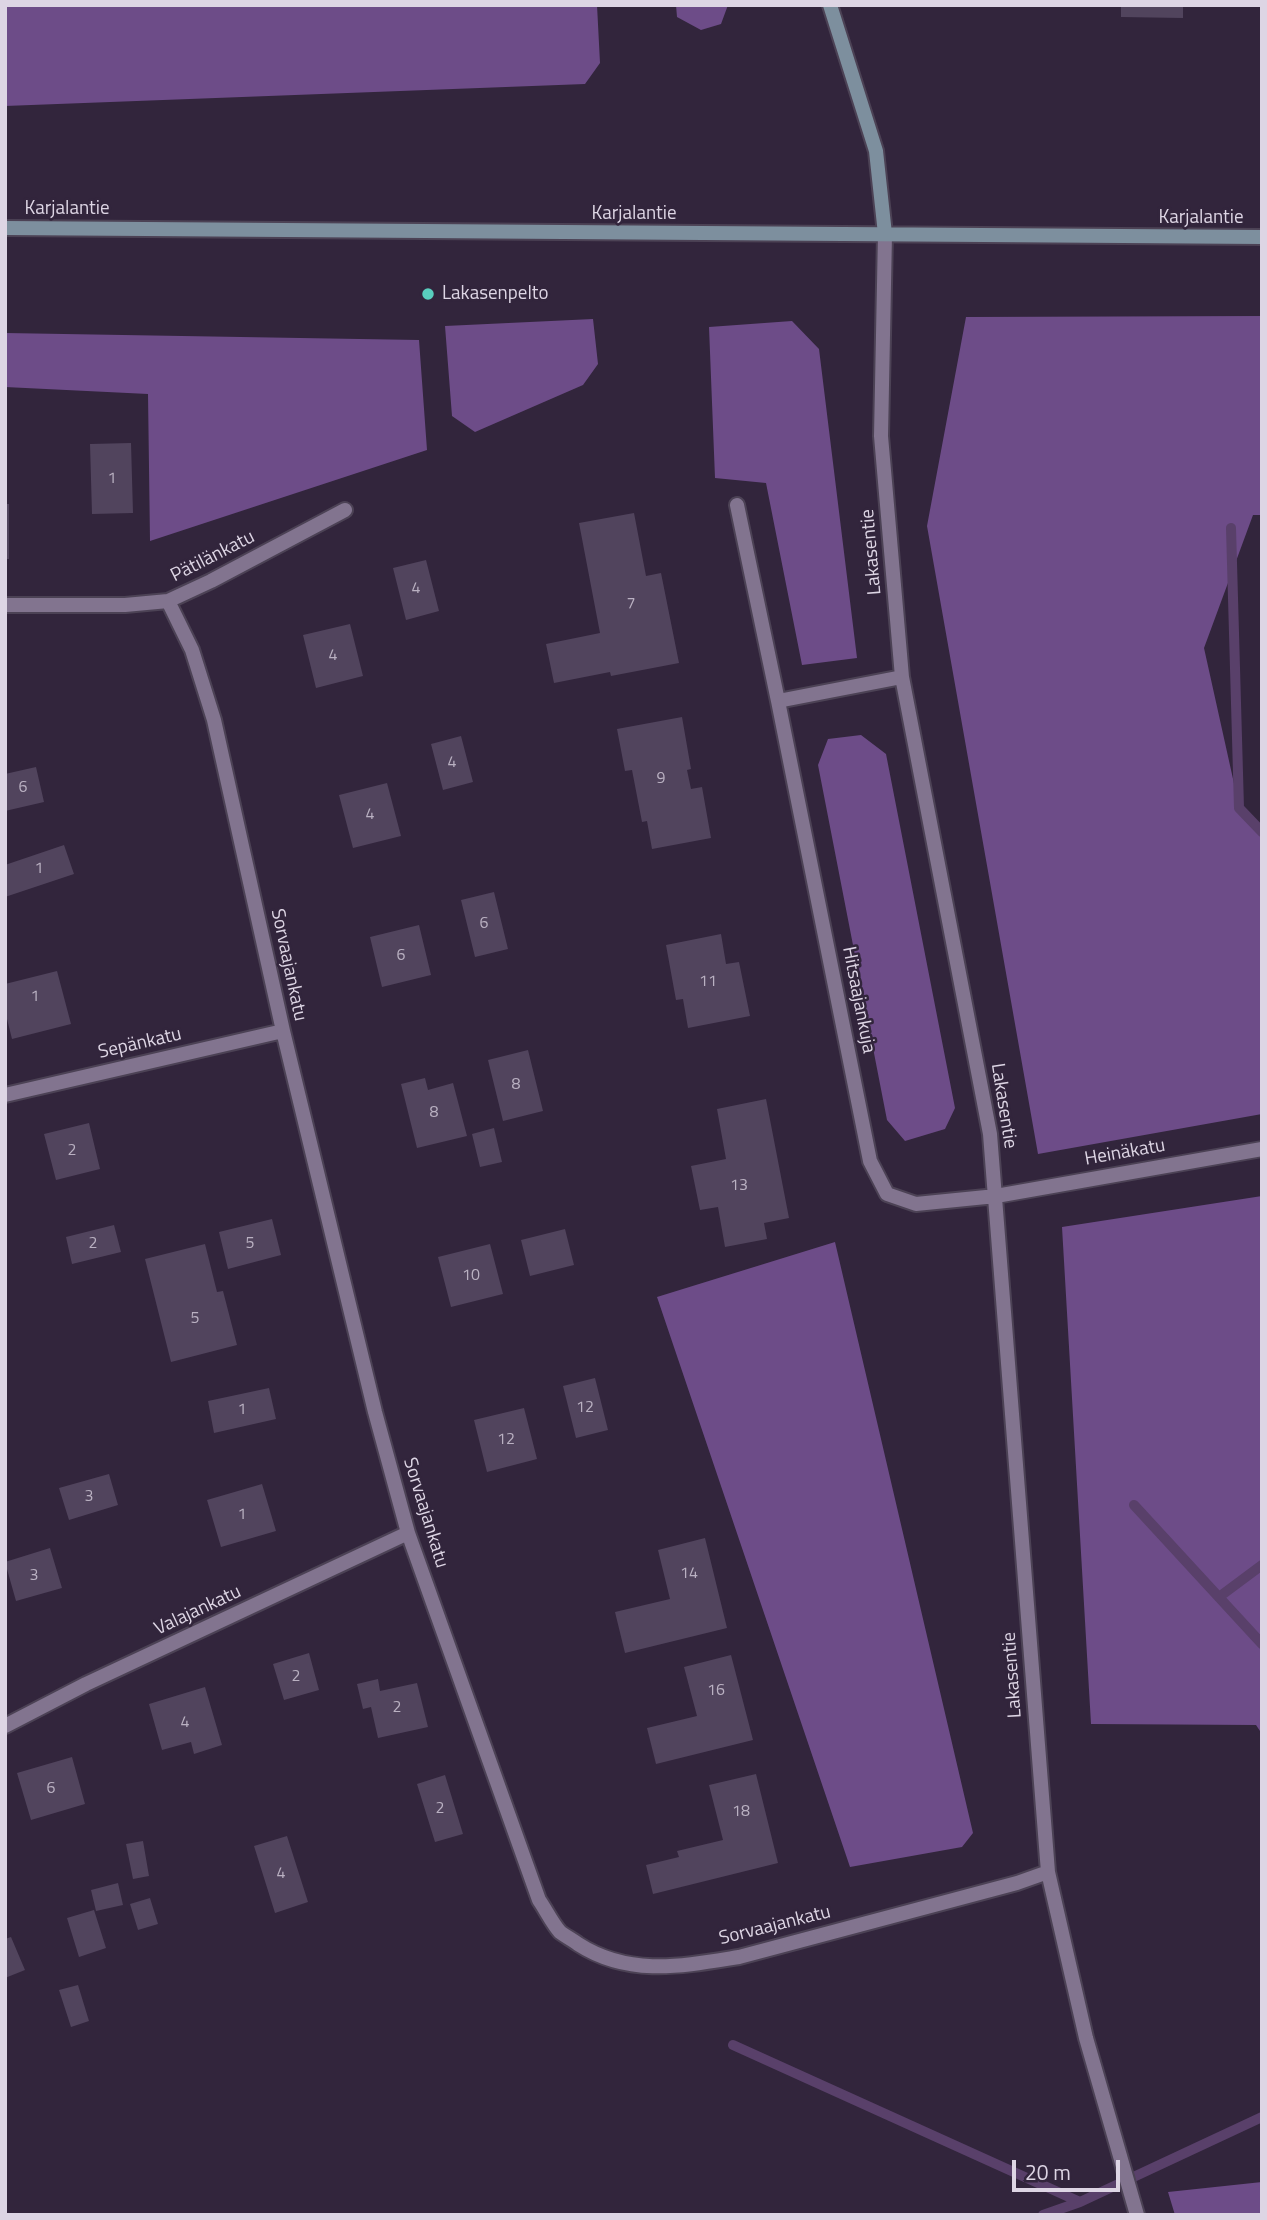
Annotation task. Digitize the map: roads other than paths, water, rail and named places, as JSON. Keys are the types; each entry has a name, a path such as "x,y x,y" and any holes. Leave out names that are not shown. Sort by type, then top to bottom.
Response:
{"main road":[{"name":"Lakasentie","path":"830,5 876,151 885,234"},
{"name":"Karjalantie","path":"5,228 1262,237"}],"street":[{"name":"Lakasentie","path":"885,234 881,436 902,677 990,1134 1048,1872 1086,2038 1137,2215"},
{"name":"Hitsaajankuja","path":"737,505 870,1161 887,1194 916,1204 996,1196"},
{"name":"Pätilänkatu","path":"5,605 125,606 168,601 345,510"},
{"name":"Sorvaajankatu","path":"168,601 192,650 214,720 283,1031 375,1412 408,1533 539,1900 561,1932 591,1952 618,1962 652,1968 739,1957 1017,1883 1048,1872"},
{"path":"778,701 902,677"},
{"name":"Sepänkatu","path":"5,1095 283,1031"},
{"name":"Heinäkatu","path":"996,1196 1262,1149"},
{"name":"Valajankatu","path":"5,1726 86,1684 408,1533"}],"waterway":[{"path":"1231,528 1239,808 1262,832"},
{"path":"1134,1505 1262,1644"},
{"path":"1219,1597 1262,1565"},
{"path":"733,2045 1080,2202"},
{"path":"1043,2215 1080,2202 1262,2117"}],"place":[{"name":"Lakasenpelto","path":"428,294"}]}
